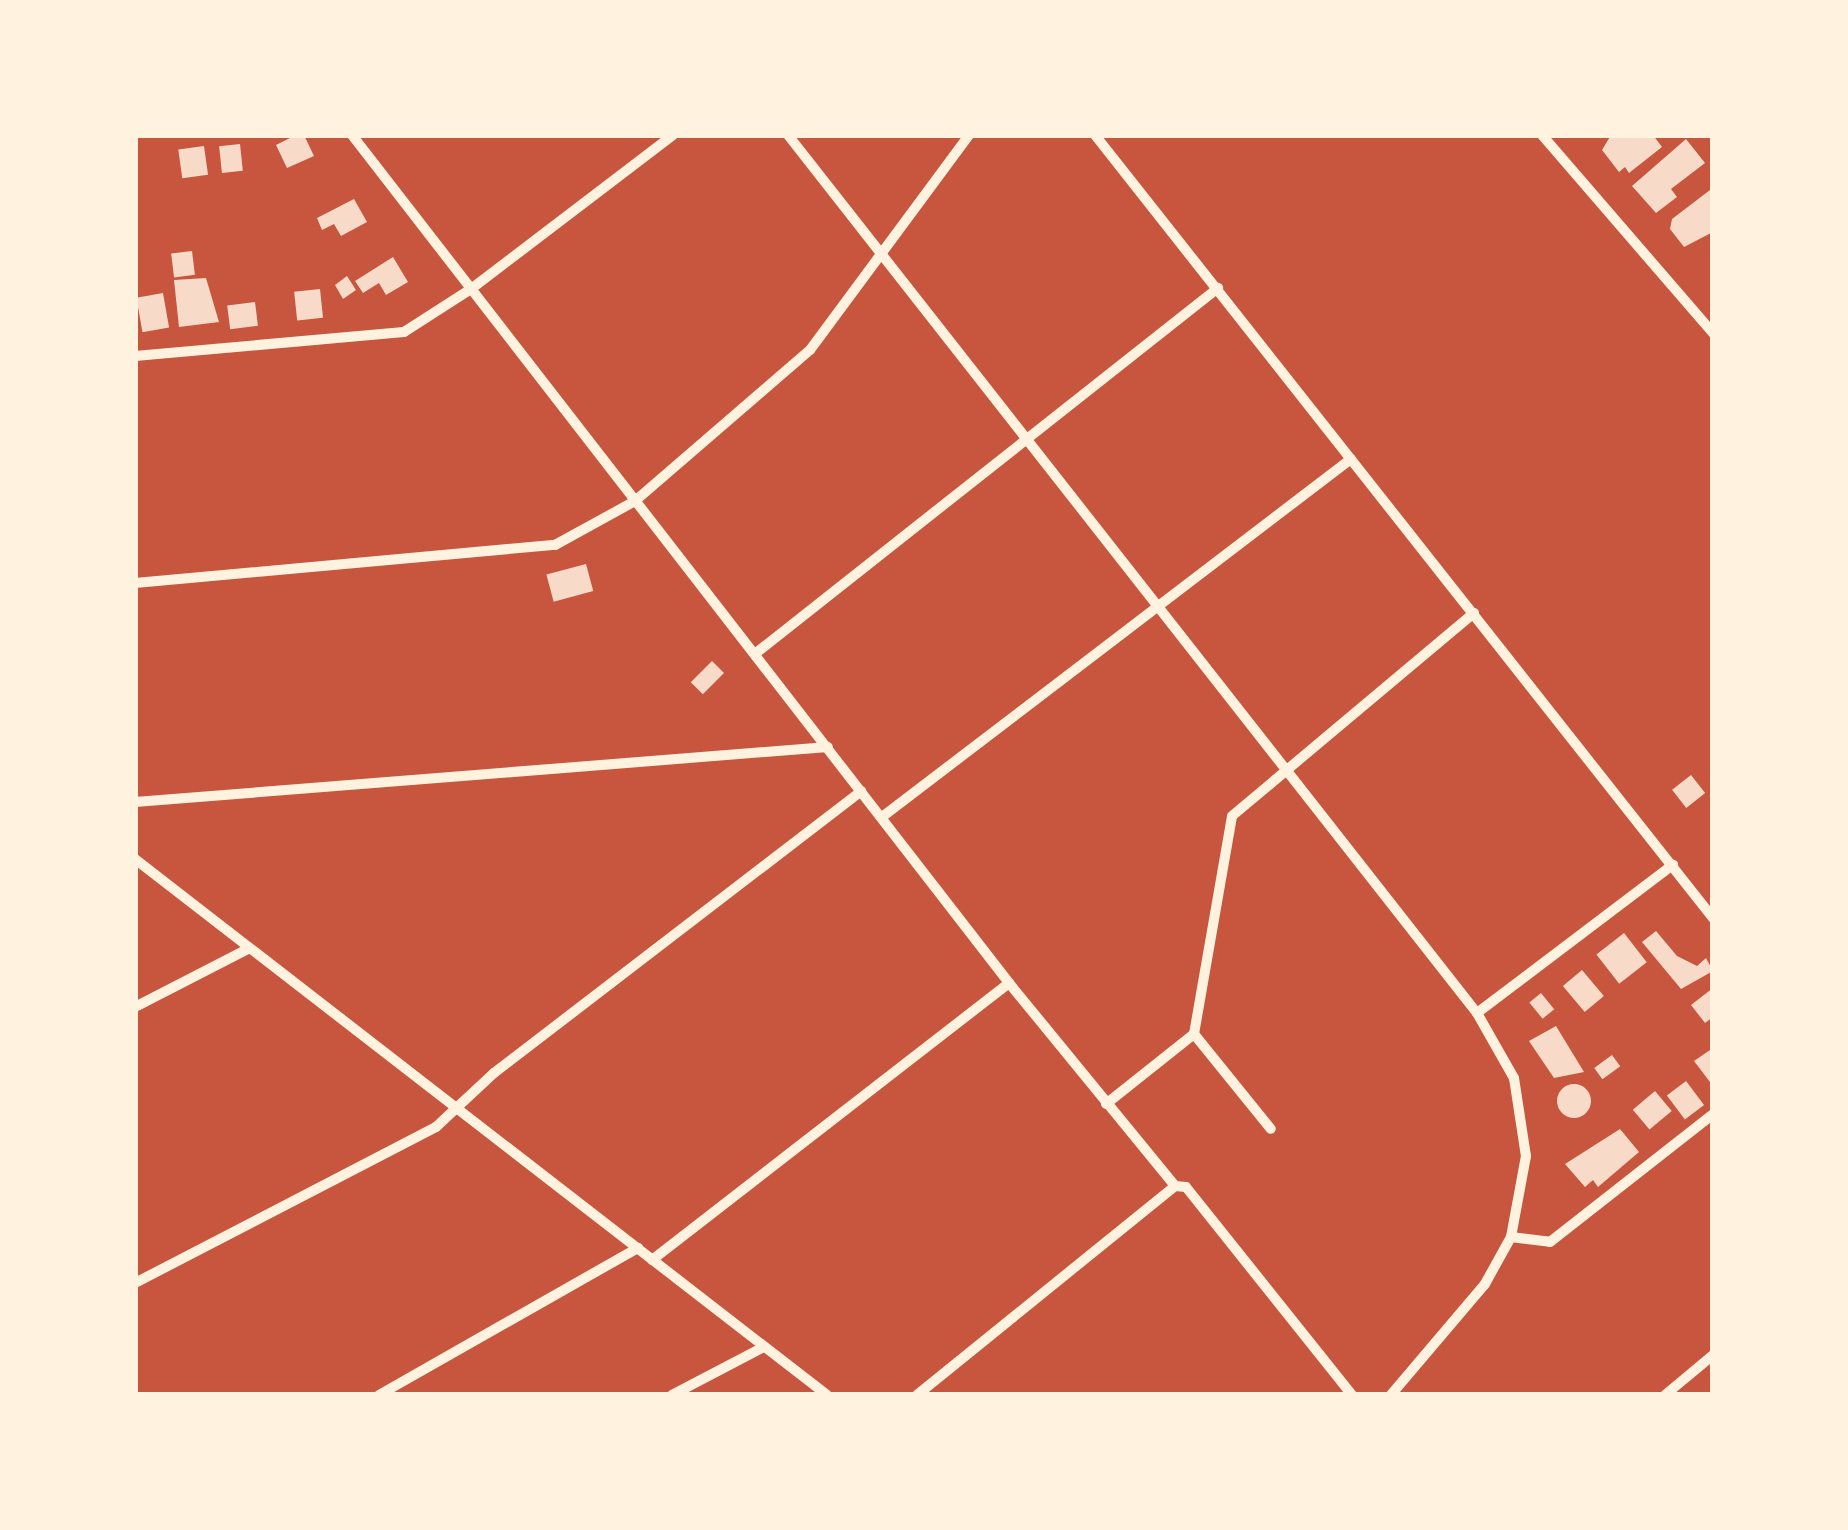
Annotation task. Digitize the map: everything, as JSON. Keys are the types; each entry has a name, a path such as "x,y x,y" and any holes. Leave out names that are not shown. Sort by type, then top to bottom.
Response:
{"street":[{"path":"352,135 1010,984 1175,1186 1186,1188 1352,1395"},
{"path":"135,356 404,332 471,289 673,135"},
{"path":"788,135 1477,1013 1514,1078 1525,1121 1524,1180 1512,1237 1485,1284 1391,1395"},
{"path":"135,582 555,545 634,501 810,350 885,256 969,135"},
{"path":"1095,135 1713,918"},
{"path":"1542,135 1713,333"},
{"path":"756,652 1218,288"},
{"path":"882,817 1351,459"},
{"path":"1106,1104 1194,1034 1232,816 1474,614"},
{"path":"135,802 828,747"},
{"path":"135,1283 436,1127 494,1073 861,792"},
{"path":"135,859 827,1395"},
{"path":"1477,1013 1673,865"},
{"path":"135,1007 250,948"},
{"path":"652,1260 1010,984"},
{"path":"1194,1034 1271,1129"},
{"path":"1512,1237 1550,1242 1713,1114"},
{"path":"917,1395 1175,1186"},
{"path":"379,1395 638,1248"},
{"path":"672,1395 762,1348"},
{"path":"1665,1395 1713,1356"}],"building":[{"path":"304,135 314,156 287,168 276,145"},
{"path":"1611,135 1653,135 1662,147 1629,173 1625,167 1619,172 1602,150"},
{"path":"1686,139 1705,163 1671,189 1677,197 1656,213 1632,186"},
{"path":"240,144 243,171 222,173 219,146"},
{"path":"204,146 208,175 182,178 178,150"},
{"path":"1710,190 1713,232 1684,247 1670,229 1672,219"},
{"path":"354,199 367,222 341,236 334,224 322,230 317,218"},
{"path":"192,251 195,275 174,277 171,254"},
{"path":"393,257 408,282 386,295 379,283 363,293 355,281"},
{"path":"347,276 356,290 343,299 335,285"},
{"path":"206,278 219,322 179,327 174,280"},
{"path":"320,289 323,318 297,321 294,292"},
{"path":"163,293 169,327 142,332 136,298"},
{"path":"255,302 258,326 230,329 227,305"},
{"path":"586,564 593,591 554,602 546,575"},
{"path":"712,661 724,673 703,694 691,682"},
{"path":"1691,775 1705,793 1686,808 1672,790"},
{"path":"1656,931 1677,956 1697,966 1706,958 1713,971 1681,989 1642,942"},
{"path":"1624,933 1647,962 1619,984 1596,955"},
{"path":"1582,970 1604,996 1585,1012 1563,986"},
{"path":"1713,988 1713,1017 1705,1023 1691,1005"},
{"path":"1541,993 1554,1009 1543,1019 1529,1002"},
{"path":"1556,1026 1584,1072 1554,1078 1529,1041"},
{"path":"1713,1048 1713,1086 1694,1061"},
{"path":"1612,1055 1620,1066 1602,1079 1594,1068"},
{"path":"1686,1081 1704,1105 1685,1119 1667,1095"},
{"path":"1574,1084 1586,1089 1591,1101 1586,1113 1574,1118 1562,1113 1557,1101 1562,1089"},
{"path":"1655,1091 1672,1111 1649,1130 1633,1110"},
{"path":"1620,1129 1639,1152 1598,1187 1593,1180 1585,1187 1565,1164"}]}
